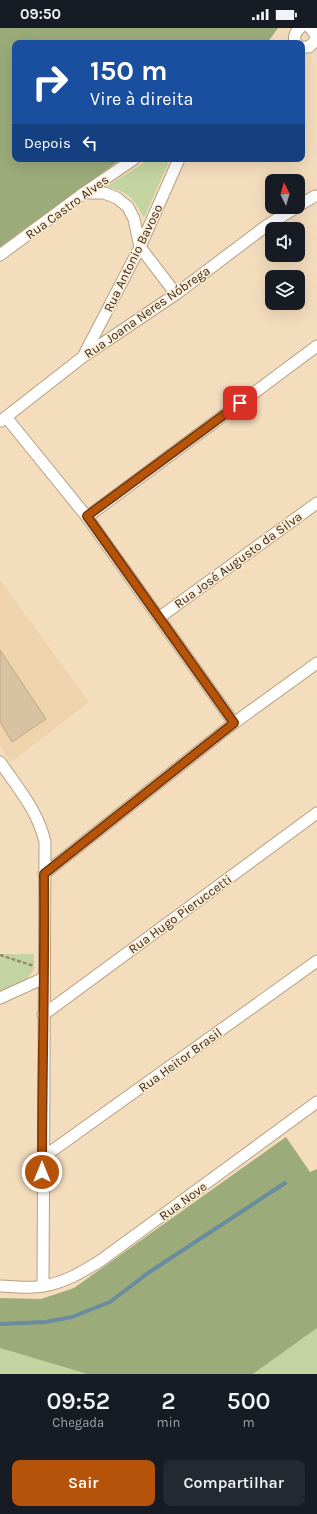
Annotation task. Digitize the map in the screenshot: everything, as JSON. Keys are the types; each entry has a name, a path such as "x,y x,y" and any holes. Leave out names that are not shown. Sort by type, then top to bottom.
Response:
{"street":[{"path":"290,40 297,32"},
{"name":"Rua Castro Alves","path":"0,255 84,193 130,162"},
{"name":"Rua Antonio Bavoso","path":"84,356 140,247 178,162"},
{"path":"84,193 104,193 117,198 128,207 134,219 140,247 176,294"},
{"name":"Rua Joana Neres Nóbrega","path":"305,202 315,196"},
{"name":"Rua Joana Neres Nóbrega","path":"3,419 84,356 176,294 266,226 286,214"},
{"path":"87,516 317,346"},
{"path":"3,419 87,516 234,723"},
{"name":"Rua José Augusto da Silva","path":"160,617 317,503"},
{"path":"44,874 234,723 317,663"},
{"path":"0,762 35,813 42,827 45,842 45,974 43,1015 42,1158 43,1286"},
{"name":"Rua Hugo Pieruccetti","path":"43,1015 317,813"},
{"name":"Rua Heitor Brasil","path":"42,1158 317,961"},
{"path":"0,998 45,974"},
{"name":"Rua Nove","path":"0,1286 43,1286 64,1281 81,1273 100,1261 317,1102"}],"path":[{"path":"0,955 45,974"}],"shaded area":[{"path":"0,580 89,702 11,762 0,746"}],"green space":[{"path":"0,28 278,28 269,40 12,40 12,162 117,162 0,247"},
{"path":"145,162 169,162 144,218 130,197 120,191 106,187"},
{"path":"0,954 34,954 34,969 26,980 0,991"},
{"path":"286,1137 310,1172 317,1169 317,1328 253,1374 87,1374 0,1348 0,1298 41,1299 74,1288"},
{"path":"317,1328 317,1374 253,1374"},
{"path":"0,1348 87,1374 0,1374"}],"building":[{"path":"0,650 46,719 12,742 0,722"}],"waterway":[{"path":"0,1324 45,1322 72,1317 110,1302 148,1273 285,1183"}],"route":[{"path":"42,1172 43,1015 45,970 44,874 234,723 87,516 240,403"}]}
